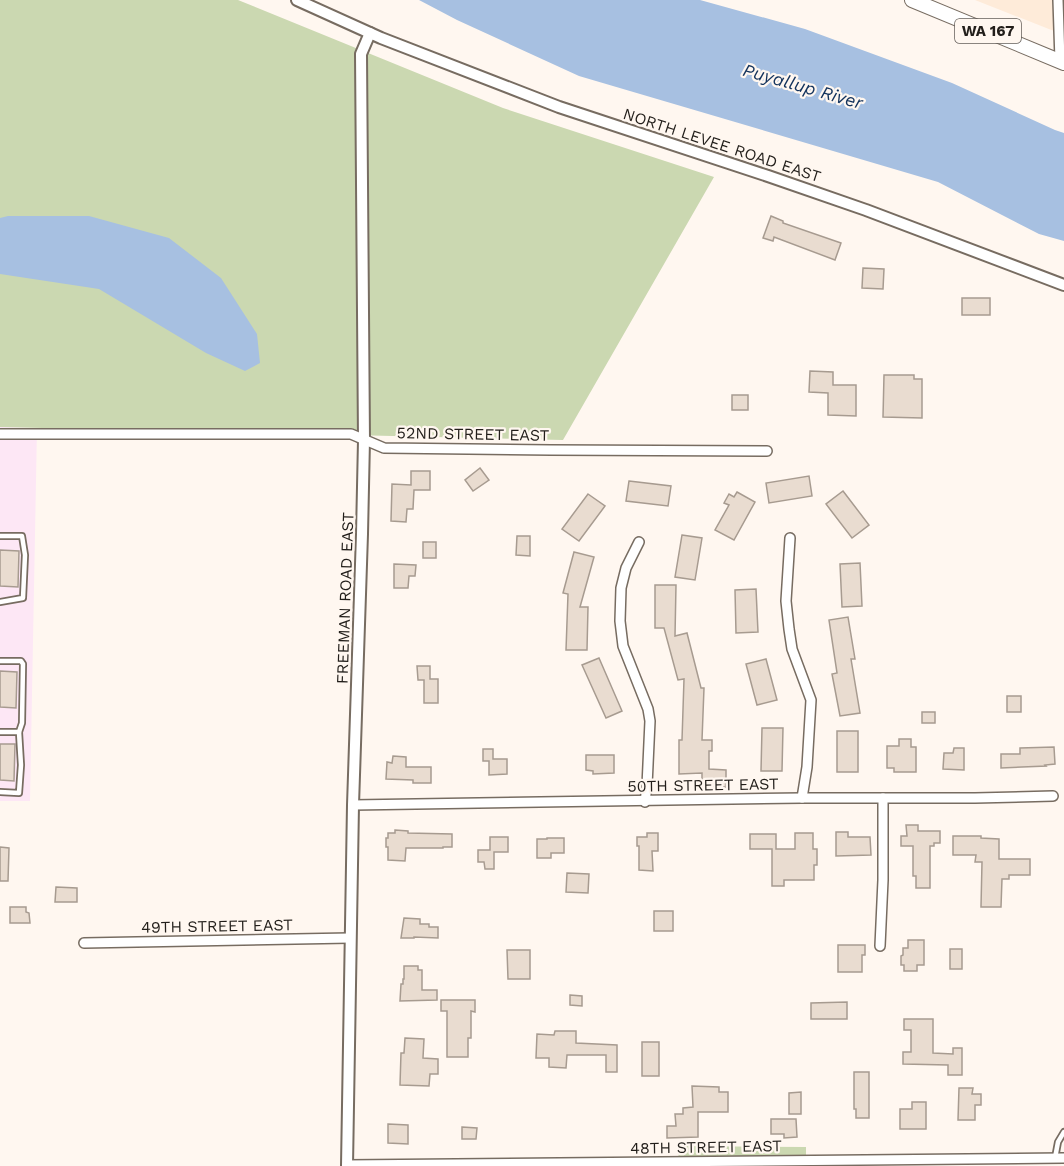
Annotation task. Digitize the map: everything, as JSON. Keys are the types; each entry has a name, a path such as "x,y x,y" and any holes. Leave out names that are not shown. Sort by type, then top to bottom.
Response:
{"main road":[{"name":"WA 167","path":"912,0 1062,62"}],"street":[{"name":"NORTH LEVEE ROAD EAST","path":"297,0 370,33 559,107 866,210 1064,285"},
{"path":"1058,0 1062,62"},
{"name":"FREEMAN ROAD EAST","path":"347,1166 353,806 364,440 362,54 370,33"},
{"name":"52ND STREET EAST","path":"0,435 351,434 384,447 767,451"},
{"path":"790,538 786,601 789,629 792,649 811,700 807,766 802,798"},
{"path":"639,542 626,568 621,588 620,621 623,646 648,709 650,721 645,802"},
{"name":"50TH STREET EAST","path":"353,806 1053,796"},
{"path":"880,946 883,798"},
{"name":"49TH STREET EAST","path":"84,943 350,938"},
{"name":"48TH STREET EAST","path":"347,1166 1058,1161"}],"lane":[{"path":"0,536 22,536 25,555 23,598 0,602"},
{"path":"0,661 21,661 23,664 22,723 19,732 21,765 19,793 0,792"},
{"path":"0,732 19,732"},
{"path":"1058,1161 1058,1142 1064,1132"}],"shaded area":[{"path":"975,0 1064,0 1064,35"},
{"path":"0,427 37,428 30,801 0,801"}],"green space":[{"path":"0,0 238,0 503,108 714,177 563,440 0,427"},
{"path":"679,1146 806,1147 806,1166 678,1166"}],"water":[{"name":"Puyallup River","path":"419,0 700,0 805,29 952,83 1064,133 1064,241 1039,234 938,182 579,76"},
{"path":"8,216 89,216 169,238 221,278 257,334 260,363 245,371 206,353 99,289 0,274 0,218"}],"building":[{"path":"771,216 783,223 841,243 835,260 774,237 773,241 763,238"},
{"path":"863,268 884,269 883,289 862,288"},
{"path":"962,298 990,298 990,315 962,315"},
{"path":"810,371 833,372 833,385 856,385 856,416 828,415 828,393 809,392"},
{"path":"884,375 914,375 914,379 922,379 922,418 883,417"},
{"path":"732,395 748,395 748,410 732,410"},
{"path":"480,468 489,480 473,491 465,480"},
{"path":"411,471 430,471 430,490 414,490 413,509 407,509 406,522 391,521 392,484 411,485"},
{"path":"809,476 812,496 769,503 766,483"},
{"path":"629,481 671,486 668,506 626,501"},
{"path":"843,491 869,525 852,538 826,504"},
{"path":"737,492 755,502 734,540 715,530 729,505 724,503 729,494 734,497"},
{"path":"588,494 605,506 579,541 562,529"},
{"path":"682,535 702,538 695,580 675,577"},
{"path":"517,536 530,536 530,556 516,555"},
{"path":"423,542 436,542 436,558 423,558"},
{"path":"0,550 19,551 18,587 0,586"},
{"path":"574,552 594,557 580,607 588,607 587,650 566,650 568,594 563,593"},
{"path":"860,563 862,606 842,607 840,564"},
{"path":"394,564 416,565 415,576 409,576 408,588 394,588"},
{"path":"655,585 676,585 675,636 687,633 701,688 704,688 702,740 712,740 712,751 709,751 709,769 726,770 726,787 702,787 702,773 679,774 684,679 678,680 664,628 655,628"},
{"path":"756,589 758,632 736,633 735,590"},
{"path":"848,617 855,659 851,659 860,713 840,716 832,674 837,673 829,620"},
{"path":"599,658 622,711 606,718 582,665"},
{"path":"766,659 777,700 757,705 746,664"},
{"path":"417,666 430,666 430,679 438,679 438,703 424,703 424,680 418,680"},
{"path":"0,671 17,672 16,708 0,707"},
{"path":"1007,696 1021,696 1021,712 1007,712"},
{"path":"922,712 935,712 935,723 922,723"},
{"path":"762,728 783,728 782,771 761,771"},
{"path":"837,731 858,731 858,772 837,772"},
{"path":"899,739 911,739 911,747 916,747 916,772 894,772 894,768 887,768 887,746 899,746"},
{"path":"0,744 15,744 14,781 0,780"},
{"path":"1054,747 1055,764 1001,768 1001,754 1020,754 1020,748"},
{"path":"954,748 964,748 964,770 943,769 944,753 953,753"},
{"path":"483,749 493,749 493,759 507,759 507,774 489,775 489,761 483,761"},
{"path":"586,755 614,755 614,773 593,774 593,771 586,770"},
{"path":"393,756 406,757 406,767 431,767 431,783 386,779 387,762 392,763"},
{"path":"906,825 918,825 918,831 940,831 940,843 930,846 930,888 916,888 916,876 913,876 913,846 901,846 901,836 907,836"},
{"path":"395,830 408,831 408,833 452,834 452,847 406,848 405,861 388,860 386,838 388,838 388,833 395,833"},
{"path":"836,832 848,832 848,837 870,837 871,855 836,856"},
{"path":"647,833 658,833 658,851 652,851 653,871 639,870 637,837 647,837"},
{"path":"795,833 813,833 813,849 817,849 814,880 784,880 784,886 772,886 772,849 750,849 750,834 776,834 776,849 795,849"},
{"path":"953,836 981,836 981,838 999,839 999,859 1030,859 1030,875 1009,875 1009,879 1002,879 1001,907 981,907 982,862 975,862 976,855 953,855"},
{"path":"490,837 508,837 508,852 494,852 494,869 485,869 484,862 478,862 478,850 490,850"},
{"path":"564,838 564,853 551,853 551,858 537,858 537,839"},
{"path":"0,847 9,848 8,881 0,881"},
{"path":"567,873 589,874 588,893 566,892"},
{"path":"56,887 77,888 77,902 55,902"},
{"path":"10,907 26,907 30,923 10,923"},
{"path":"654,911 673,911 673,931 654,931"},
{"path":"404,918 420,919 420,924 438,927 438,938 401,938"},
{"path":"908,940 924,940 924,965 917,965 917,971 904,971 904,965 901,965 903,948 908,948"},
{"path":"838,945 865,945 865,955 862,955 862,972 838,972"},
{"path":"950,949 962,949 962,969 950,969"},
{"path":"507,950 530,950 530,979 508,979"},
{"path":"404,966 418,966 418,970 422,970 422,990 437,990 437,1000 400,1001"},
{"path":"570,995 582,996 582,1006 570,1005"},
{"path":"441,1000 475,1000 475,1012 471,1011 468,1057 447,1057 447,1011 441,1011"},
{"path":"847,1002 847,1019 811,1019 811,1003"},
{"path":"904,1019 933,1019 933,1053 953,1054 953,1048 962,1048 962,1075 948,1075 948,1065 903,1064 903,1052 911,1052 911,1030 904,1030"},
{"path":"555,1031 576,1031 576,1043 617,1045 617,1072 606,1072 606,1055 567,1055 566,1068 549,1067 549,1058 536,1058 537,1034 554,1035"},
{"path":"405,1038 424,1039 423,1058 438,1059 438,1074 430,1074 429,1086 400,1085 401,1053 404,1053"},
{"path":"642,1042 659,1042 659,1076 642,1076"},
{"path":"854,1072 869,1072 869,1118 856,1118"},
{"path":"692,1086 719,1087 719,1092 728,1092 728,1112 698,1112 698,1137 667,1138 667,1126 676,1126 675,1114 683,1114 683,1108 693,1107"},
{"path":"959,1088 973,1088 972,1094 981,1094 981,1105 975,1105 975,1120 958,1120"},
{"path":"801,1092 801,1114 789,1114 789,1093"},
{"path":"912,1102 926,1102 926,1129 900,1129 900,1109 912,1109"},
{"path":"771,1119 796,1119 797,1137 784,1138 784,1134 771,1134"},
{"path":"388,1124 408,1125 408,1144 388,1143"},
{"path":"462,1127 477,1128 476,1139 462,1139"}]}
